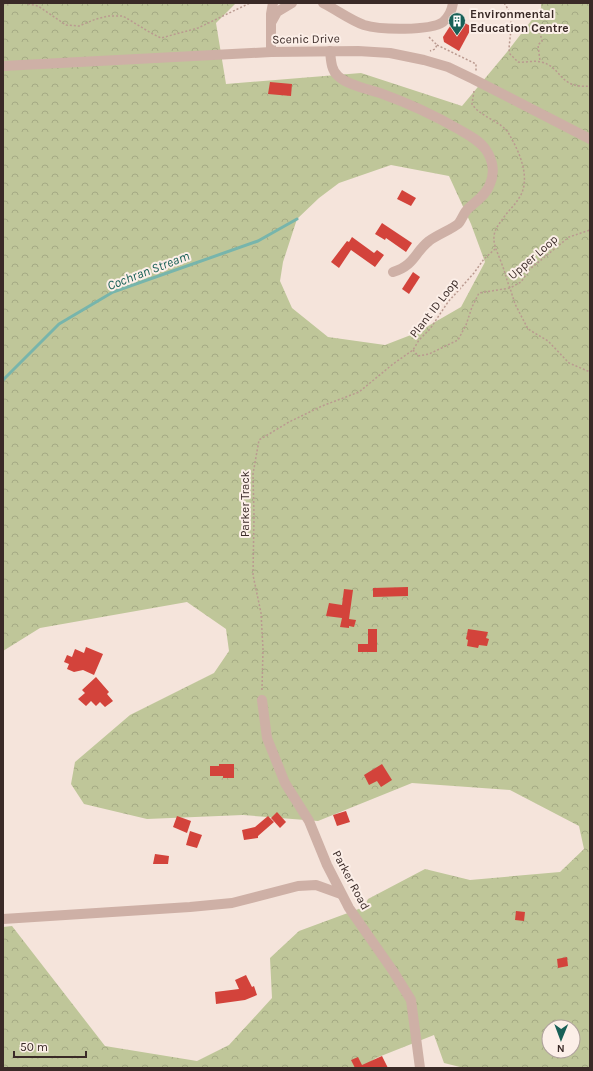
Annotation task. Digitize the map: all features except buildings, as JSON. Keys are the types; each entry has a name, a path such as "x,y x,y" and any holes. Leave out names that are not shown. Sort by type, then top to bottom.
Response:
{"street":[{"path":"271,52 273,3"},
{"path":"272,23 277,12 292,3"},
{"path":"323,3 363,24 380,28 425,28 437,26 445,21 450,14 454,3"},
{"path":"342,3 344,10 350,18"},
{"name":"Scenic Drive","path":"3,66 271,52 358,50 390,53 424,60 473,79 590,139"},
{"path":"330,51 334,72 343,80 408,104 437,117 477,141 486,148 491,157 493,165 491,183 488,190 466,212 458,224 440,233 428,242 412,262 403,269 393,272"},
{"name":"Parker Road","path":"262,700 267,738 282,777 309,821 327,865 349,908 393,971 410,1000 420,1068"},
{"path":"3,919 190,907 232,902 298,886 316,885 341,894"}],"path":[{"path":"3,4 14,3"},
{"path":"24,3 38,6 66,25 79,26 108,16 123,16 161,38 198,28 250,3"},
{"path":"504,3 511,16 510,54 518,62 525,63 540,61 557,72 569,84 578,87 590,86"},
{"path":"425,28 430,38 437,44 476,64 476,72"},
{"path":"539,28 542,41 538,45 540,61"},
{"path":"424,60 429,51 435,49 437,44"},
{"name":"Upper Loop","path":"474,89 472,104 474,108 508,132 520,155 524,174 524,182 520,197 496,228 494,237 495,250 502,263 515,304 528,329 548,341 569,363 590,372"},
{"name":"Upper Loop","path":"510,288 521,282 530,269 569,238 590,230"},
{"name":"Plant ID Loop","path":"495,250 484,259 474,273 448,302 430,330 413,350 418,356 429,354 458,340 479,293 510,288"},
{"name":"Parker Track","path":"262,700 263,649 261,612 253,575 253,474 259,440 289,422 316,409 359,392 392,364 413,350"},
{"path":"590,432 590,440"}],"green space":[{"path":"3,3 236,3 216,23 226,84 361,73 462,106 541,8 541,3 590,3 590,1068 464,1068 444,1063 434,1035 376,1058 362,1068 3,1068 3,927 12,926 105,1046 197,1061 229,1045 272,998 270,958 299,931 364,907 368,899 425,869 470,880 560,872 584,849 579,826 510,790 412,783 318,821 243,815 147,819 84,804 71,784 75,762 130,715 214,673 229,651 226,629 187,602 40,628 3,651","holes":["391,165 449,176 471,224 485,262 461,307 416,333 385,345 328,337 292,308 280,281 283,262 297,219 319,198 339,183"]}],"waterway":[{"name":"Cochran Stream","path":"3,380 59,324 113,292 258,241 297,219"}],"place":[{"name":"Environmental Education Centre","path":"457,36"}]}
